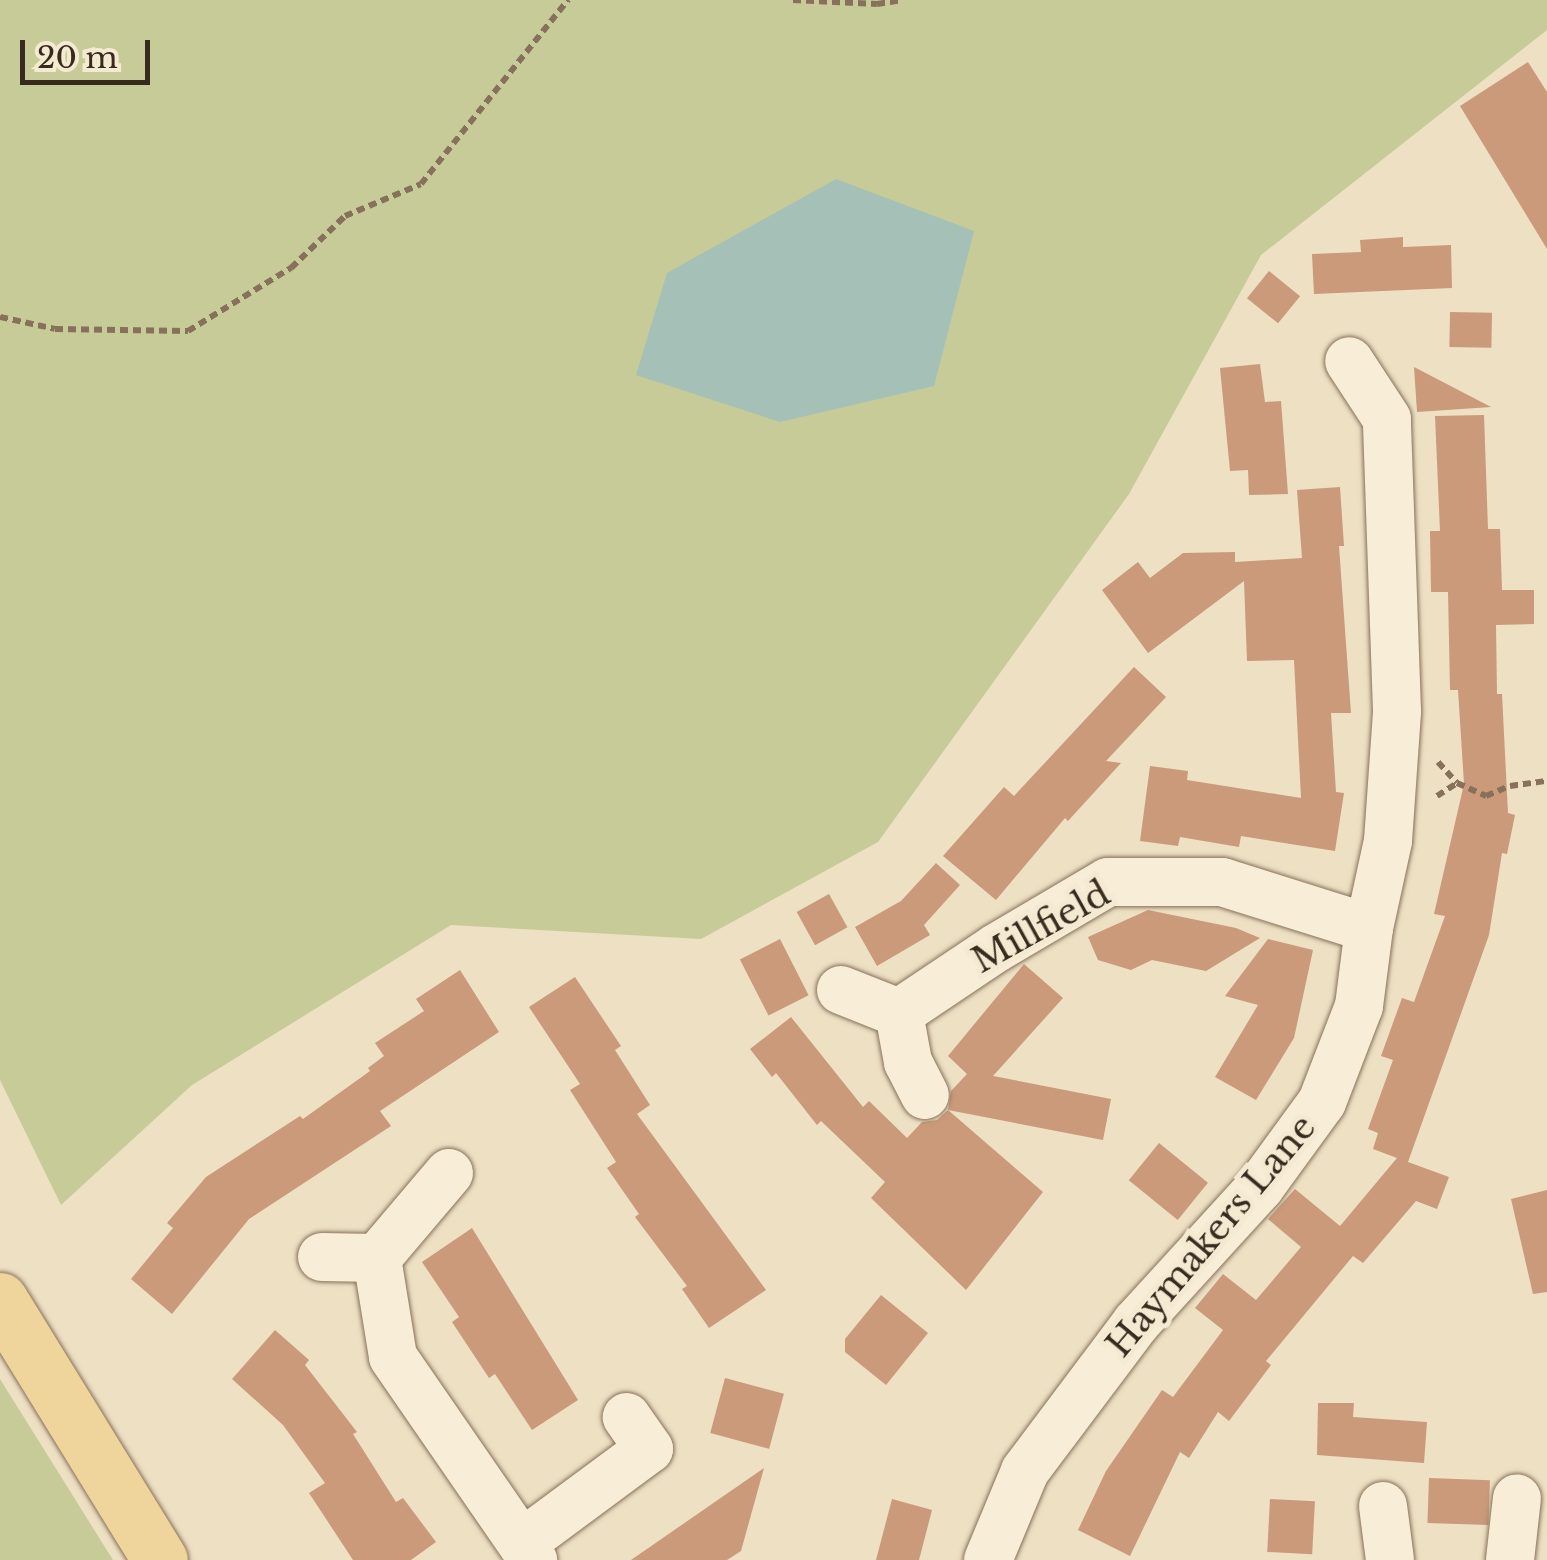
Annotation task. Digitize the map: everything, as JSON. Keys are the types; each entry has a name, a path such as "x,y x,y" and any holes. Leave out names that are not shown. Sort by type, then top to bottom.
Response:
{"main road":[{"path":"0,1300 160,1560"}],"street":[{"name":"Haymakers Lane","path":"988,1560 1024,1470 1136,1324 1260,1188 1322,1102 1359,1006 1369,928 1388,842 1397,710 1387,419 1348,361"},
{"name":"Millfield","path":"899,1013 996,948 1108,882 1222,882 1369,928"},
{"path":"842,990 899,1013 908,1062 925,1095"},
{"path":"449,1172 377,1258 393,1357 528,1551 650,1449 627,1417"},
{"path":"322,1258 377,1258"},
{"path":"1510,1560 1517,1498"},
{"path":"1383,1506 1390,1560"}],"path":[{"path":"0,317 55,329 188,331 291,268 346,216 420,184 568,0"},
{"path":"793,0 877,4 901,0"},
{"path":"1397,710 1457,784 1472,793 1486,796 1510,786 1547,781"}],"green space":[{"path":"0,0 1547,0 1547,30 1261,255 1129,494 878,842 701,939 451,925 192,1085 61,1205 0,1080"},
{"path":"0,1379 113,1560 0,1560"}],"water":[{"path":"836,179 974,231 934,386 780,422 636,375 667,273"}],"building":[{"path":"1528,62 1547,92 1547,249 1460,106"},
{"path":"1403,237 1403,247 1451,245 1452,288 1314,294 1312,254 1361,252 1360,240"},
{"path":"1269,271 1300,296 1278,323 1247,298"},
{"path":"1450,312 1492,313 1491,348 1449,347"},
{"path":"1260,364 1265,402 1281,401 1288,494 1249,495 1248,470 1230,471 1220,368"},
{"path":"1414,367 1491,407 1417,412"},
{"path":"1484,415 1488,529 1500,529 1502,590 1534,590 1534,624 1496,625 1497,694 1502,694 1508,813 1515,815 1507,854 1502,853 1489,935 1408,1162 1449,1177 1437,1209 1416,1201 1363,1263 1353,1256 1266,1361 1271,1365 1229,1421 1218,1412 1189,1458 1180,1452 1130,1556 1078,1530 1106,1471 1162,1390 1173,1397 1223,1330 1195,1308 1223,1274 1256,1300 1301,1247 1268,1219 1295,1189 1340,1226 1397,1158 1373,1149 1378,1133 1368,1129 1393,1060 1381,1056 1402,998 1414,1002 1445,916 1434,914 1464,784 1458,690 1450,690 1448,592 1431,592 1430,531 1440,531 1435,416"},
{"path":"1340,487 1344,546 1339,546 1351,713 1331,713 1336,792 1344,793 1335,851 1241,836 1239,847 1180,837 1178,846 1140,841 1150,766 1188,771 1187,780 1301,798 1294,660 1247,661 1244,581 1148,653 1102,590 1138,562 1150,578 1183,553 1235,552 1235,562 1302,558 1297,490"},
{"path":"1134,667 1166,697 1106,761 1121,763 1068,821 1065,818 996,900 943,856 1004,787 1014,796"},
{"path":"936,863 960,885 924,925 930,935 877,966 855,927 901,901"},
{"path":"829,894 847,927 815,945 797,912"},
{"path":"1148,910 1236,928 1260,938 1206,971 1152,960 1131,970 1098,960 1088,937"},
{"path":"780,939 809,995 769,1016 740,959"},
{"path":"1268,939 1313,950 1294,1038 1256,1100 1215,1077 1258,1005 1225,996"},
{"path":"1024,964 1063,998 993,1076 1111,1099 1103,1140 948,1110 951,1091 967,1074 948,1056"},
{"path":"460,970 499,1032 380,1111 391,1126 249,1219 172,1314 131,1279 173,1228 167,1223 206,1177 300,1116 303,1119 370,1071 368,1068 384,1056 375,1043 424,1011 416,999"},
{"path":"575,977 621,1046 615,1050 650,1105 637,1114 766,1290 709,1328 682,1289 687,1286 635,1217 639,1214 607,1168 616,1162 570,1090 580,1084 529,1007"},
{"path":"791,1017 863,1107 869,1101 907,1138 922,1122 937,1120 948,1110 1043,1192 966,1290 871,1198 885,1182 821,1121 817,1125 776,1073 772,1077 750,1049"},
{"path":"1159,1143 1208,1183 1178,1220 1129,1180"},
{"path":"1547,1190 1547,1292 1533,1294 1511,1199"},
{"path":"472,1228 578,1400 532,1430 495,1374 489,1378 452,1322 459,1317 422,1262"},
{"path":"881,1295 928,1333 886,1385 845,1352 845,1339"},
{"path":"275,1330 309,1360 305,1365 357,1432 353,1434 396,1502 403,1498 436,1542 411,1560 353,1560 309,1493 325,1483 283,1425 232,1379"},
{"path":"725,1378 784,1394 769,1449 710,1433"},
{"path":"1318,1403 1354,1403 1353,1417 1427,1422 1424,1463 1317,1455"},
{"path":"764,1468 741,1551 727,1560 631,1560"},
{"path":"1429,1478 1490,1480 1488,1525 1427,1523"},
{"path":"892,1499 932,1510 919,1560 876,1560"},
{"path":"1270,1499 1315,1501 1312,1554 1267,1552"}]}
